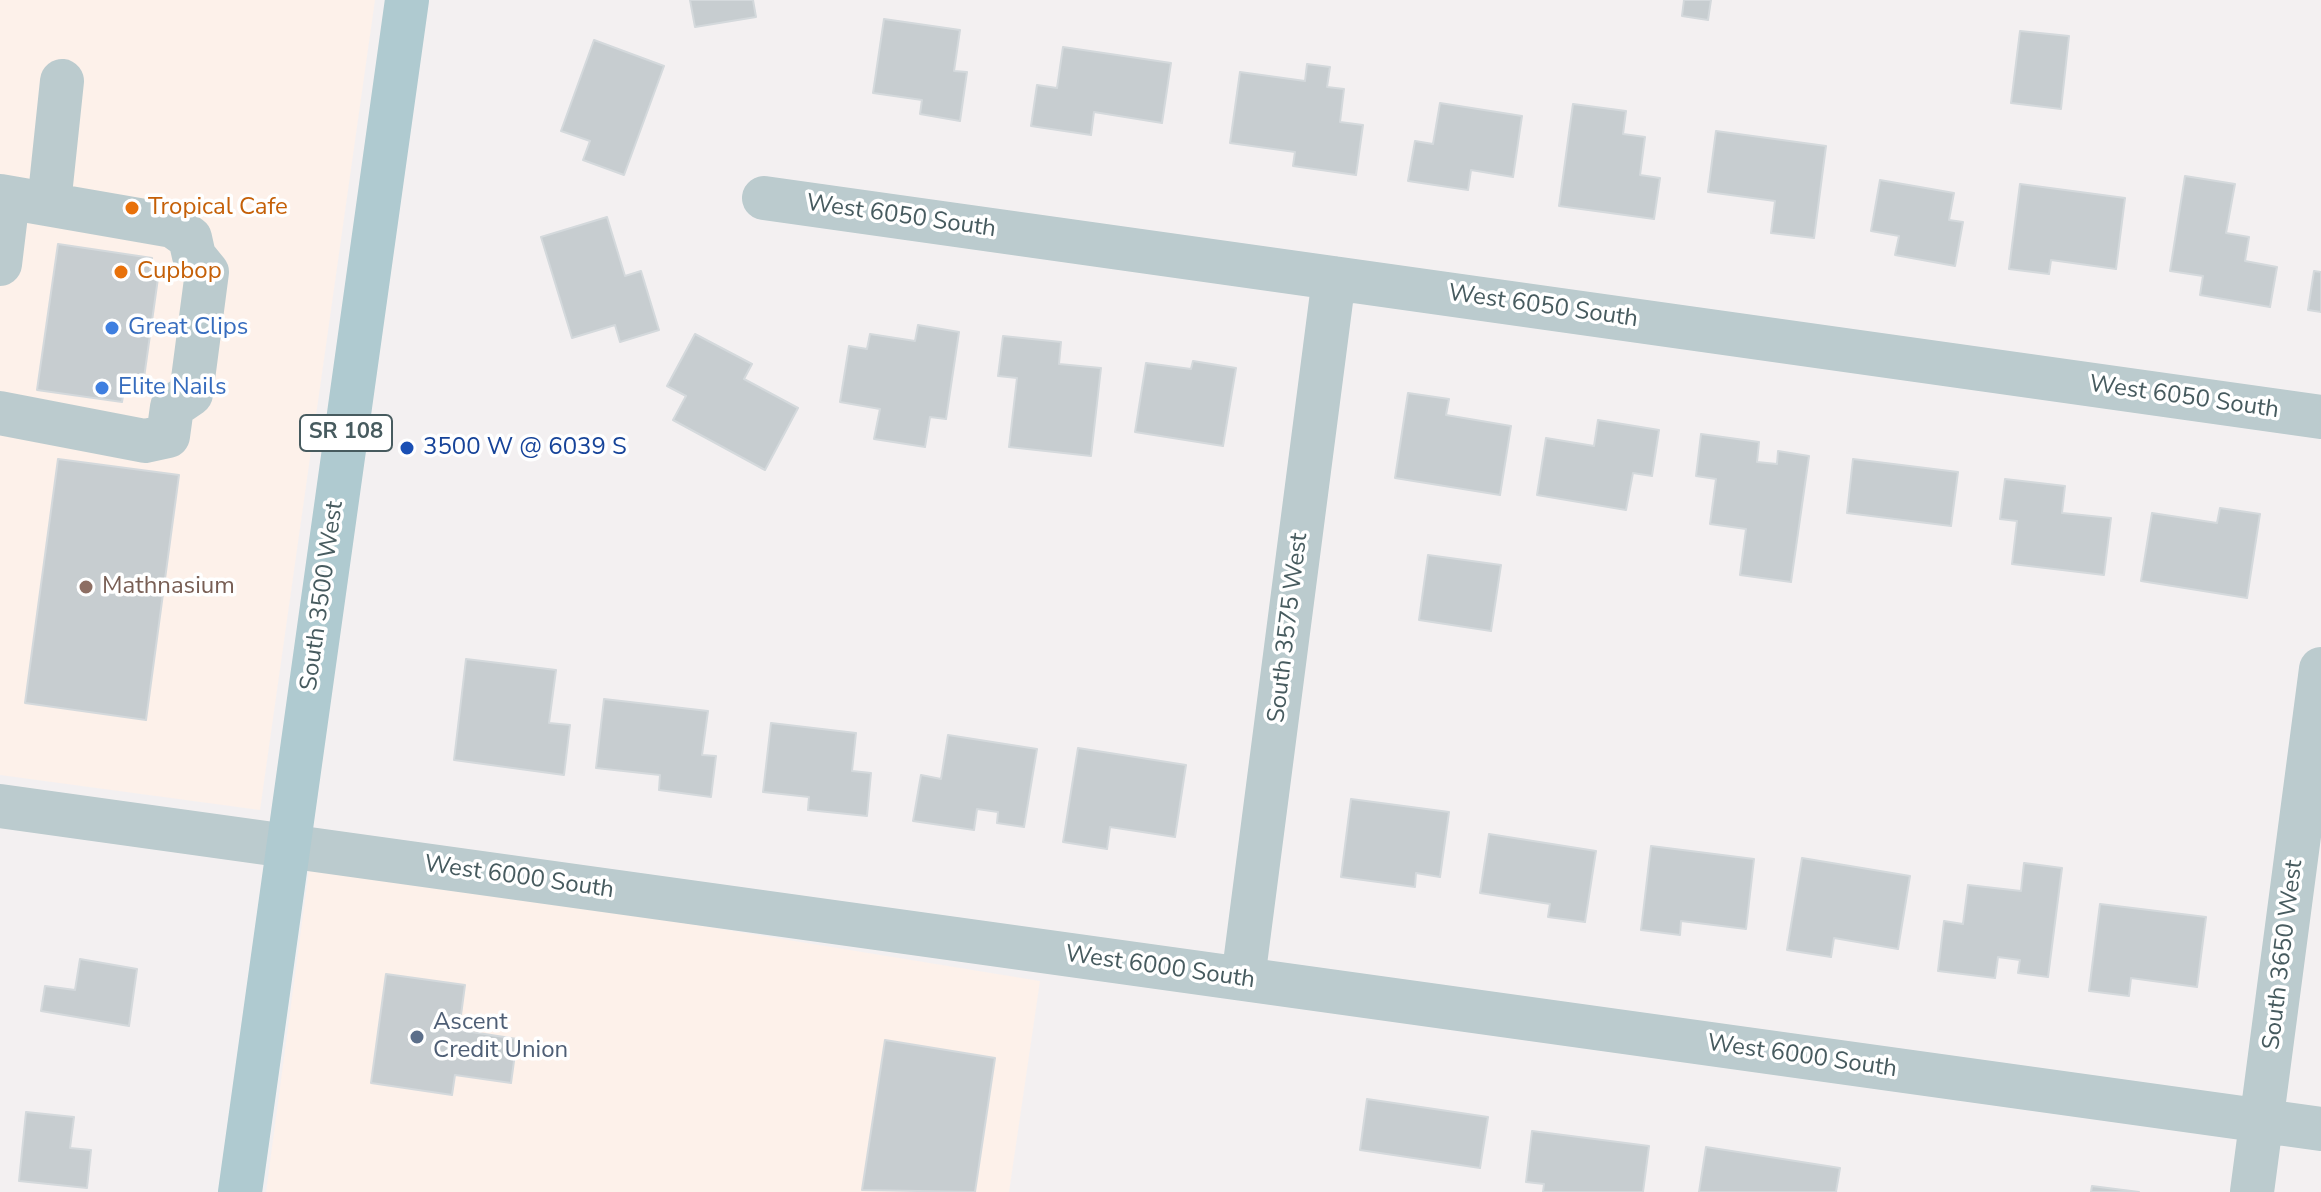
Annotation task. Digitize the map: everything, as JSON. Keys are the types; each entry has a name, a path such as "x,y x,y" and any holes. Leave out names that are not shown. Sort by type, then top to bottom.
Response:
{"main road":[{"name":"South 3500 West","path":"240,1192 407,0"}],"street":[{"path":"0,264 19,199 62,81"},
{"name":"West 6050 South","path":"764,198 2321,417"},
{"path":"0,413 145,441 168,436 172,407 159,393 180,268 194,256 190,238 173,226 19,199"},
{"name":"South 3575 West","path":"1243,979 1334,278"},
{"name":"South 3650 West","path":"2252,1192 2321,669"},
{"name":"West 6000 South","path":"0,806 2321,1129"}],"shaded area":[{"path":"0,0 375,0 260,810 0,775"},
{"path":"310,862 1040,981 1009,1192 266,1192"}],"building":[{"path":"690,0 753,0 756,17 695,27"},
{"path":"1684,0 1711,0 1708,20 1682,16"},
{"path":"884,19 960,30 954,71 967,72 960,121 920,114 922,100 873,93"},
{"path":"2020,31 2069,36 2061,109 2011,103"},
{"path":"594,40 664,66 624,175 583,160 590,141 561,131"},
{"path":"1063,47 1171,63 1162,123 1094,112 1091,135 1031,126 1037,85 1057,88"},
{"path":"1307,64 1330,67 1327,87 1344,89 1340,122 1363,125 1356,175 1293,166 1295,152 1230,143 1240,72 1305,81"},
{"path":"1440,103 1522,116 1513,177 1471,170 1468,190 1408,181 1415,141 1433,144"},
{"path":"1573,104 1626,111 1623,134 1645,137 1640,175 1660,178 1654,219 1559,206"},
{"path":"1716,131 1826,146 1814,238 1771,233 1775,201 1708,192"},
{"path":"2185,176 2235,184 2226,233 2249,237 2245,261 2277,267 2270,307 2200,295 2203,276 2170,271"},
{"path":"1880,180 1954,193 1949,220 1963,222 1955,266 1895,255 1899,236 1871,231"},
{"path":"2020,184 2125,198 2116,269 2051,260 2049,274 2009,269"},
{"path":"607,217 625,276 641,271 659,330 620,342 615,325 572,338 541,237"},
{"path":"58,244 152,258 150,269 159,271 142,392 124,390 122,402 37,390"},
{"path":"2314,271 2321,272 2321,312 2308,310"},
{"path":"918,325 959,332 946,419 930,417 925,447 874,439 880,409 840,402 849,346 867,349 870,334 915,341"},
{"path":"695,334 752,364 744,379 798,408 765,470 673,420 686,396 667,386"},
{"path":"1003,336 1061,342 1059,364 1101,368 1091,456 1009,447 1017,378 998,376"},
{"path":"1193,361 1236,368 1223,446 1135,432 1146,363 1191,369"},
{"path":"1408,393 1449,399 1446,415 1511,426 1500,495 1395,478"},
{"path":"1598,420 1659,430 1652,476 1633,473 1626,510 1537,495 1546,438 1594,446"},
{"path":"1701,434 1759,442 1757,462 1777,464 1778,451 1809,456 1791,582 1740,575 1746,529 1710,524 1716,479 1696,476"},
{"path":"58,459 179,475 146,720 25,703"},
{"path":"1853,459 1958,472 1951,526 1847,513"},
{"path":"2005,479 2065,486 2062,513 2111,518 2104,575 2012,564 2017,521 2000,519"},
{"path":"2220,508 2260,514 2247,598 2141,581 2152,513 2217,523"},
{"path":"1428,555 1501,565 1491,631 1419,620"},
{"path":"466,659 556,670 549,723 570,725 564,775 454,760"},
{"path":"604,699 708,711 702,755 716,756 711,797 659,790 660,775 596,768"},
{"path":"771,723 856,733 852,771 871,773 867,816 808,810 809,797 763,792"},
{"path":"948,735 1037,749 1024,827 997,823 998,812 977,809 974,830 913,821 921,775 941,779"},
{"path":"1078,748 1186,765 1175,837 1110,827 1107,849 1063,842"},
{"path":"1351,799 1449,812 1440,877 1416,873 1415,887 1341,877"},
{"path":"1489,834 1596,851 1585,922 1548,917 1550,904 1480,893"},
{"path":"1651,846 1754,859 1746,929 1681,921 1680,935 1641,930"},
{"path":"1802,858 1910,876 1898,949 1834,938 1831,957 1787,950"},
{"path":"2024,863 2062,868 2048,977 2018,973 2020,960 1998,957 1995,978 1938,971 1944,921 1963,924 1968,885 2021,891"},
{"path":"2100,904 2206,917 2197,987 2131,978 2129,996 2089,991"},
{"path":"80,959 137,969 129,1026 41,1011 45,986 75,990"},
{"path":"386,974 465,985 459,1030 517,1039 511,1083 455,1075 452,1095 371,1083"},
{"path":"885,1040 995,1058 975,1192 862,1190"},
{"path":"1367,1099 1488,1117 1480,1168 1360,1150"},
{"path":"26,1112 74,1117 70,1148 91,1150 87,1188 19,1181"},
{"path":"1532,1131 1649,1146 1643,1192 1543,1192 1544,1184 1526,1182"},
{"path":"1706,1147 1840,1168 1836,1192 1699,1192"},
{"path":"2092,1186 2139,1192 2091,1192"}],"place":[{"name":"Tropical Cafe","path":"132,208"},
{"name":"Cupbop","path":"121,272"},
{"name":"Great Clips","path":"112,328"},
{"name":"Elite Nails","path":"102,388"},
{"name":"3500 W @ 6039 S","path":"407,448"},
{"name":"Mathnasium","path":"86,587"},
{"name":"Ascent Credit Union","path":"417,1037"}]}
